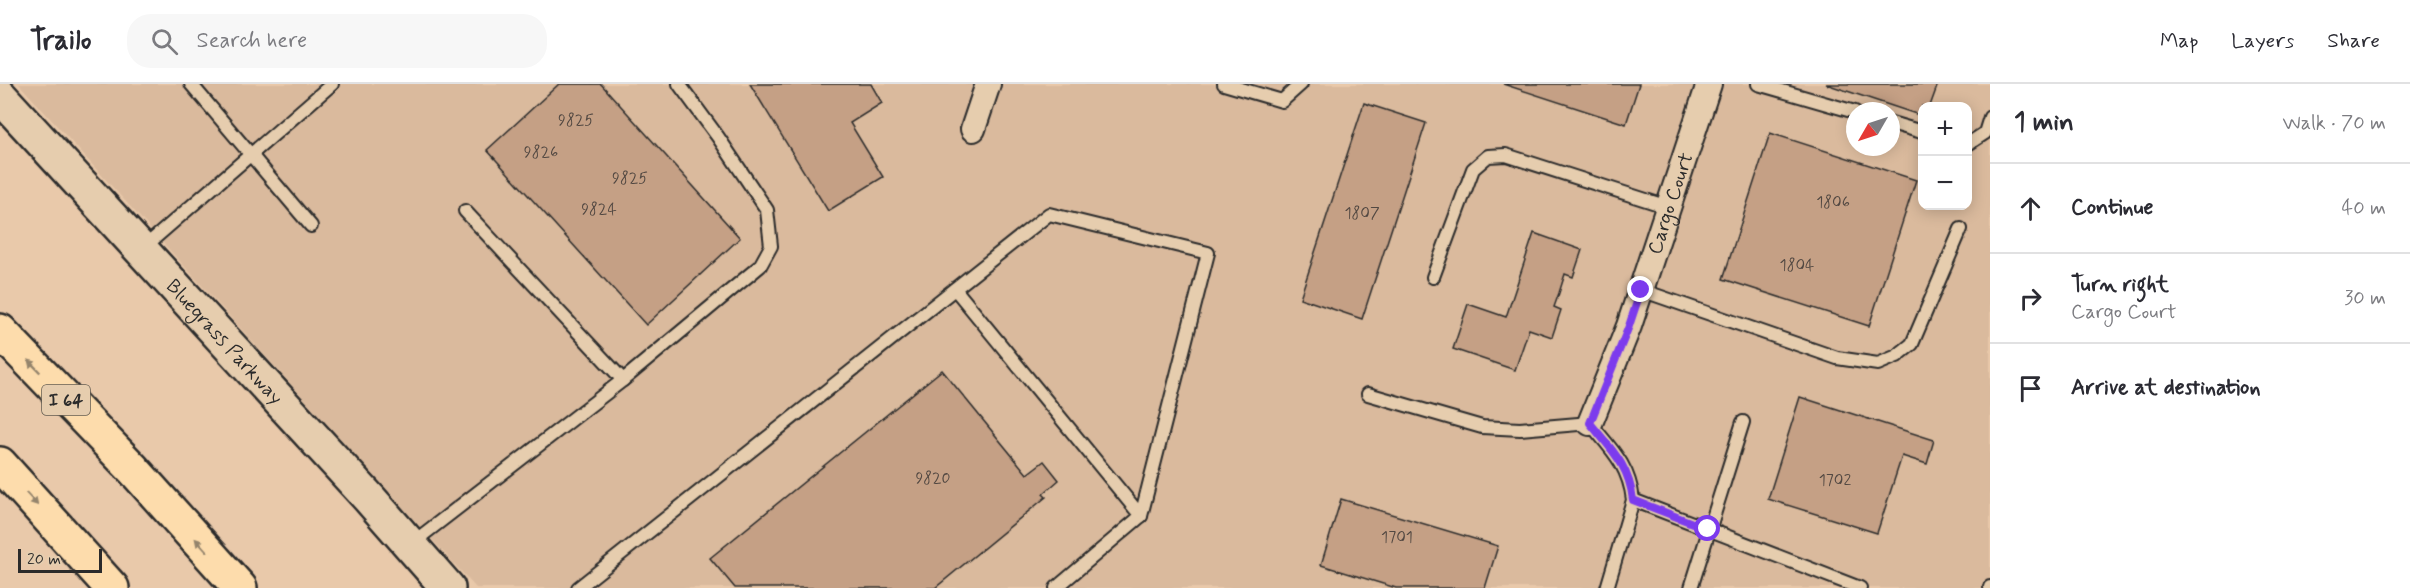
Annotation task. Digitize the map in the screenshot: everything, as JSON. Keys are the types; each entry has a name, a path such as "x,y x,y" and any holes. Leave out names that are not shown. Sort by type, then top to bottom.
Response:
{"highway":[{"name":"I 64","path":"0,331 133,469 240,588"},
{"path":"0,464 112,588"}],"street":[{"path":"973,129 988,84"},
{"name":"Cargo Court","path":"1590,423 1629,326 1708,84"},
{"name":"Bluegrass Parkway","path":"0,96 369,498 447,588"}],"lane":[{"path":"191,84 311,226"},
{"path":"141,250 333,84"},
{"path":"410,544 622,380 760,266 771,246 767,210 679,84"},
{"path":"1224,84 1282,101 1301,84"},
{"path":"1758,84 1846,109"},
{"path":"1972,141 1985,133 1990,117"},
{"path":"1900,126 1918,131"},
{"path":"1433,277 1473,169 1488,156 1506,155 1668,207"},
{"path":"465,211 622,380"},
{"path":"578,588 1050,214 1208,253 1141,516 1056,588"},
{"path":"1641,290 1837,358 1878,364 1897,356 1912,344 1961,229"},
{"path":"955,289 1141,516"},
{"path":"1368,394 1482,427 1520,429 1590,423 1625,466 1633,500 1607,588"},
{"path":"1691,588 1743,422"},
{"path":"1633,500 1860,588"}],"shaded area":[{"path":"19,84 1990,84 1990,588 476,588"}],"building":[{"path":"559,84 601,84 740,238 646,325 487,150"},
{"path":"750,84 871,84 882,103 850,123 883,177 828,211"},
{"path":"1503,84 1639,84 1626,124"},
{"path":"1826,84 1938,84 1931,102 1918,102 1918,115 1900,109 1900,102 1880,102"},
{"path":"1364,103 1426,123 1362,319 1300,298"},
{"path":"1770,133 1916,180 1869,326 1723,279"},
{"path":"1534,233 1582,250 1573,277 1565,274 1554,307 1561,310 1552,337 1529,329 1515,370 1453,349 1468,304 1506,317"},
{"path":"942,370 1027,474 1044,461 1059,480 1043,494 1046,497 935,588 735,588 710,558"},
{"path":"1800,397 1934,440 1927,464 1902,456 1877,533 1768,499"},
{"path":"1341,499 1498,546 1485,588 1396,588 1321,565"}],"route":[{"path":"1641,290 1590,423 1625,466 1633,500 1708,529"}]}
